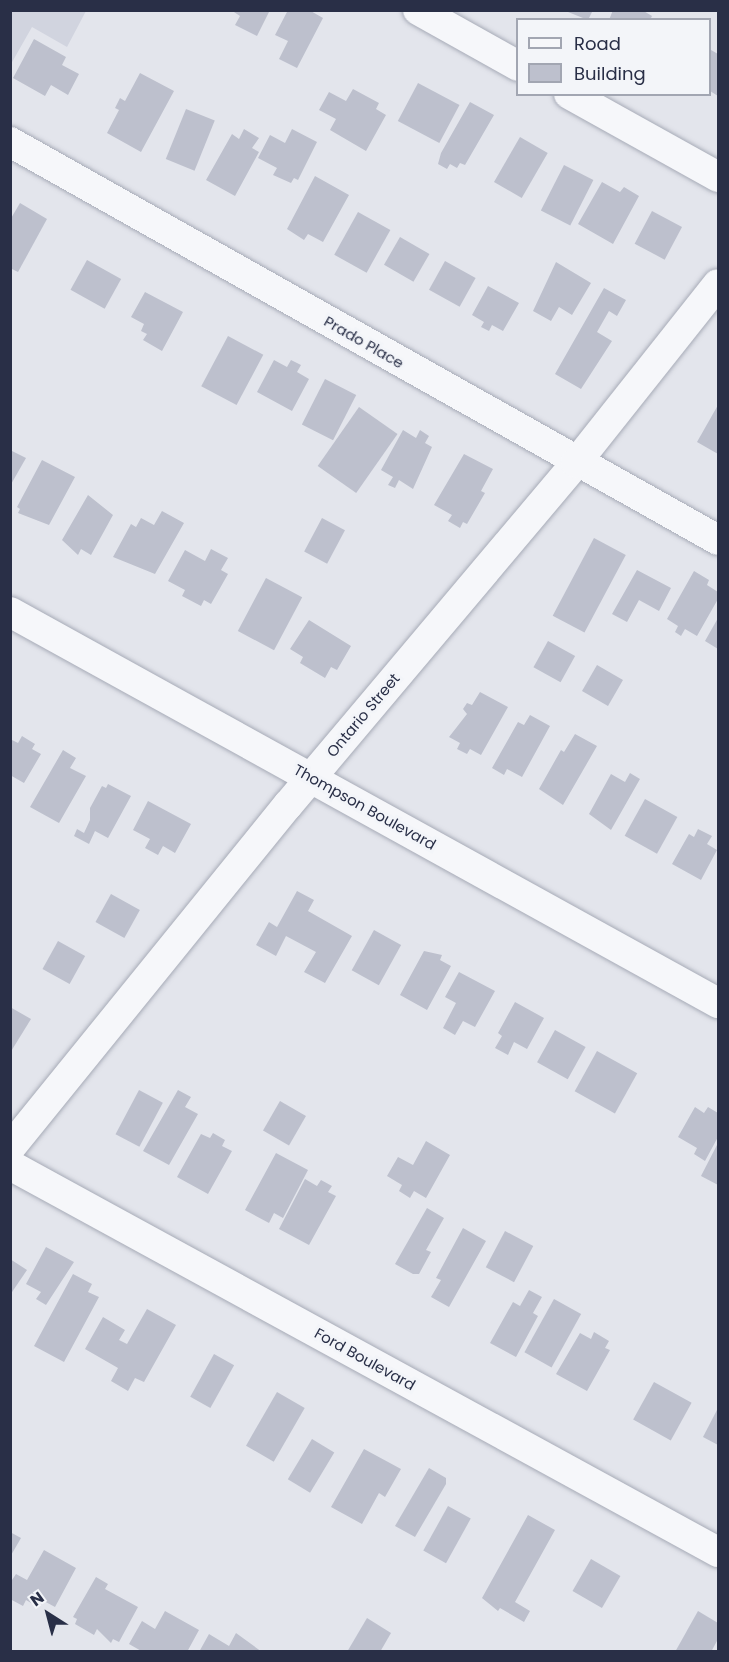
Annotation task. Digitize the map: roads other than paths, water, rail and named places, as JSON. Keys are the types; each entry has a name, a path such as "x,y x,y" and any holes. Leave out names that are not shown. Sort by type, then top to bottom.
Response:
{"street":[{"path":"418,10 516,65"},
{"path":"573,96 718,177"},
{"name":"Prado Place","path":"10,142 576,463 718,540"},
{"name":"Ontario Street","path":"10,1148 311,777 576,463 718,284"},
{"name":"Thompson Boulevard","path":"10,612 718,1003"},
{"name":"Ford Boulevard","path":"10,1165 718,1552"}]}
